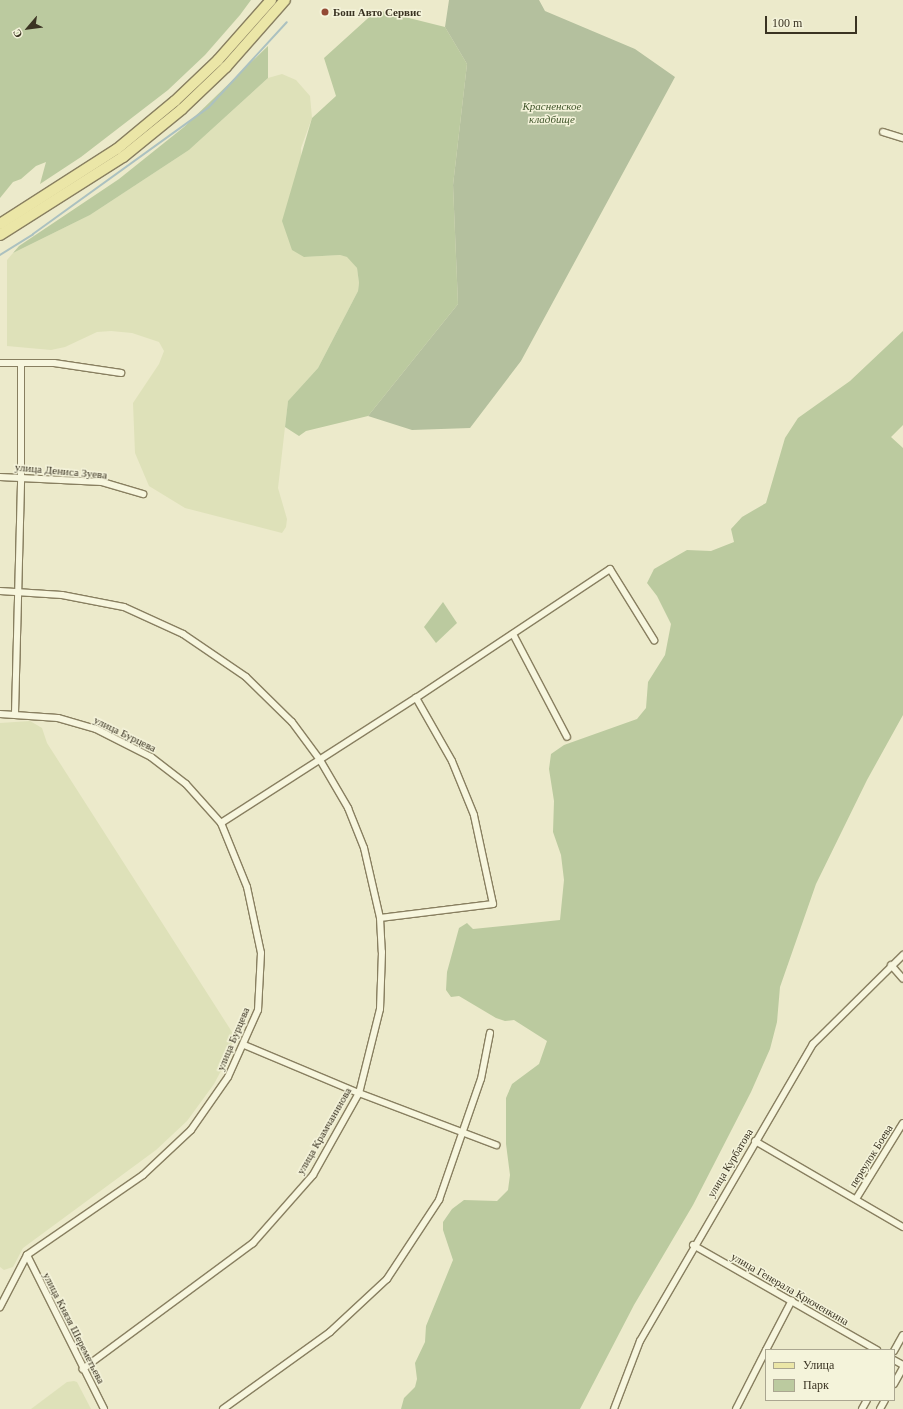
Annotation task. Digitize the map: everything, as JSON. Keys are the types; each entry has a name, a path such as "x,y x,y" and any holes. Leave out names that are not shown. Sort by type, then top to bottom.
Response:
{"main road":[{"path":"0,224 123,144 218,60 271,0"},
{"path":"0,236 124,157 182,109 226,67 285,0"}],"street":[{"path":"883,132 903,138"},
{"path":"0,363 54,363 121,374"},
{"path":"15,713 21,476 21,363"},
{"name":"улица Дениса Зуева","path":"0,476 21,476 102,482 143,494"},
{"path":"221,823 416,698 610,569 654,640"},
{"name":"улица Крамчанинова","path":"0,591 18,590 62,595 124,607 183,634 246,677 292,722 320,760 348,808 364,848 380,918 382,952 380,1009 359,1093 313,1175 253,1243 83,1368"},
{"path":"512,634 567,737"},
{"path":"380,918 493,904 474,815 452,761 416,698"},
{"name":"улица Бурцева","path":"0,714 15,713 58,718 96,729 152,757 186,784 221,823 247,887 261,952 258,1010 228,1077 190,1130 143,1175 27,1255 0,1307"},
{"name":"улица Курбатова","path":"614,1409 640,1341 694,1245 813,1044 891,964 903,955"},
{"path":"891,964 903,978"},
{"path":"222,1409 330,1332 387,1279 439,1200 464,1134 481,1079 490,1033"},
{"path":"244,1044 359,1093 496,1145"},
{"name":"переулок Боева","path":"856,1199 903,1123"},
{"path":"755,1142 903,1227"},
{"name":"улица Генерала Крюченкина","path":"694,1245 875,1349"},
{"name":"улица Князя Шереметьева","path":"27,1255 104,1409"},
{"path":"767,1349 792,1300"},
{"path":"895,1349 903,1335"},
{"path":"736,1409 765,1352"},
{"path":"895,1361 903,1367 895,1382"}],"green space":[{"path":"0,0 251,0 205,55 168,90 81,157 40,184 46,162 36,166 21,179 13,182 0,198"},
{"name":"Красненское кладбище","path":"449,0 539,0 545,11 635,49 675,77 521,361 470,428 412,430 368,416 458,304 453,185 467,64 445,27"},
{"path":"377,10 445,27 467,64 453,185 458,304 368,416 306,431 299,436 285,427 288,401 318,368 358,291 359,283 357,268 347,257 340,255 304,257 292,250 282,221 312,118 336,96 324,58"},
{"path":"268,46 268,78 189,150 90,215 13,253 19,246 119,179 184,127"},
{"path":"282,74 296,80 310,96 312,118 301,148 304,257 340,255 348,257 357,268 359,283 358,291 318,368 288,401 278,488 287,519 286,527 282,533 185,508 149,486 135,453 133,403 159,364 164,351 159,342 132,333 111,331 97,332 65,347 51,350 7,346 7,260 13,253 90,215 189,150 268,78"},
{"path":"903,331 903,425 891,437 903,448 903,715 867,780 816,884 780,987 777,1022 770,1049 751,1092 693,1205 634,1305 580,1409 401,1409 404,1398 415,1387 417,1379 415,1363 425,1342 426,1326 453,1260 443,1230 443,1222 452,1209 464,1200 497,1201 508,1190 510,1175 506,1144 506,1098 512,1084 539,1064 547,1041 514,1020 505,1021 496,1018 459,996 451,997 446,990 447,972 459,928 467,923 473,929 560,920 564,880 561,855 553,832 554,801 549,769 551,754 564,745 637,719 646,708 648,682 665,655 671,624 657,596 647,583 654,569 687,550 711,551 734,542 731,529 742,517 766,503 785,438 798,418 850,381"},
{"path":"443,602 457,623 436,643 424,627"},
{"path":"30,721 42,728 47,743 232,1032 232,1050 214,1084 187,1121 156,1150 23,1248 13,1267 4,1270 0,1267 0,723"},
{"path":"67,1382 77,1382 91,1409 31,1409"}],"waterway":[{"path":"0,255 33,234 209,107 287,22"}],"place":[{"name":"Бош Авто Сервис","path":"325,12"}]}
